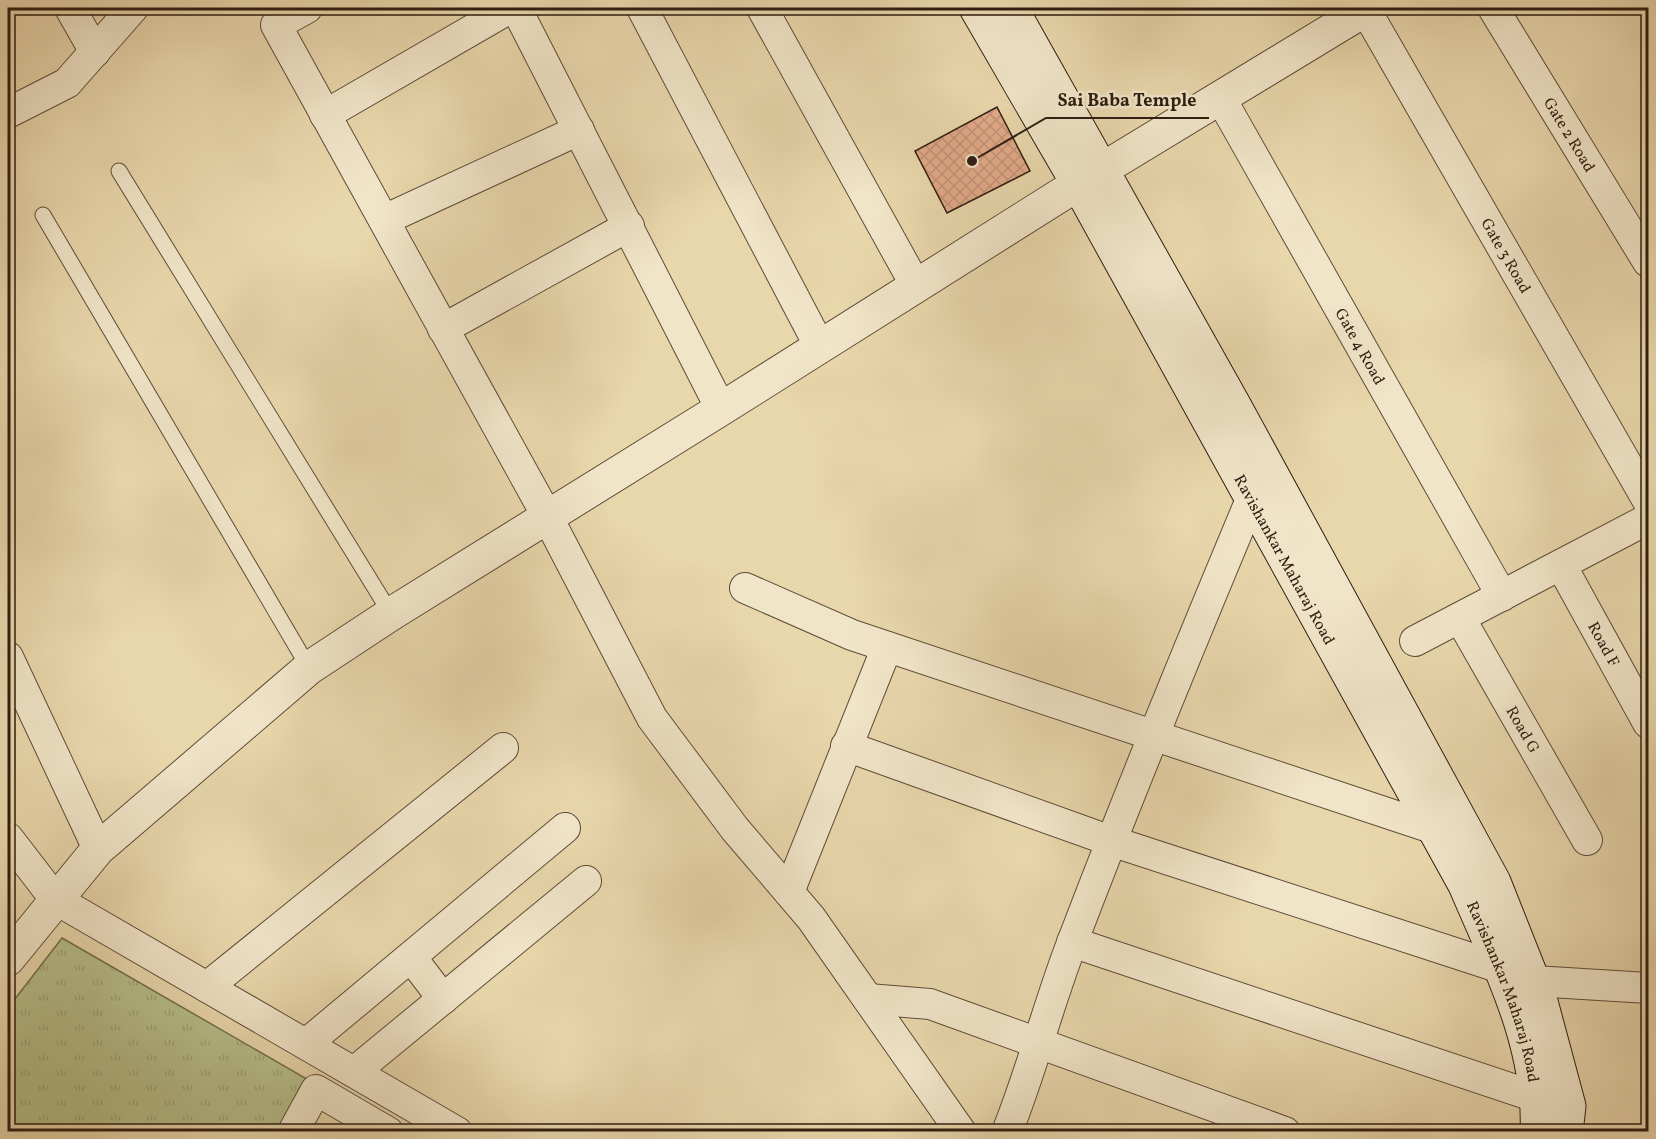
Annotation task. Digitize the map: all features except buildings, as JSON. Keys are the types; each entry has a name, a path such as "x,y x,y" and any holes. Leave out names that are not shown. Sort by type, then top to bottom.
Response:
{"main road":[{"name":"Ravishankar Maharaj Road","path":"976,8 1090,176 1494,882 1534,981 1569,1106 1566,1131"},
{"name":"Ravishankar Maharaj Road","path":"1011,8 1090,176 1252,497 1465,885 1514,1000 1539,1098 1537,1131"},
{"path":"8,959 98,849 309,668 391,614 722,409 1090,176 1366,8"}],"street":[{"path":"70,8 95,52"},
{"path":"10,105 67,83 133,8"},
{"path":"307,8 276,25 547,516 652,718 735,829 811,918 961,1131"},
{"path":"326,115 510,8"},
{"path":"516,8 722,409"},
{"path":"642,8 820,347"},
{"path":"762,8 916,286"},
{"name":"Gate 3 Road","path":"1366,8 1648,501"},
{"name":"Gate 2 Road","path":"1493,8 1648,262"},
{"name":"Gate 4 Road","path":"1220,98 1502,596"},
{"path":"384,220 579,130"},
{"path":"444,329 629,226"},
{"path":"1007,1131 1021,1097 1072,942 1111,841 1152,735 1252,497"},
{"path":"1415,641 1648,519"},
{"name":"Road F","path":"1561,565 1648,723"},
{"path":"745,588 852,635 1435,829"},
{"name":"Road G","path":"1460,618 1587,840"},
{"path":"789,892 887,647"},
{"path":"8,657 98,849"},
{"path":"846,746 1111,841 1500,968"},
{"path":"207,987 503,748"},
{"path":"306,1044 565,828"},
{"path":"8,838 55,899 457,1131"},
{"path":"354,1072 586,880"},
{"path":"1072,942 1539,1098"},
{"path":"411,957 443,999"},
{"path":"1534,981 1648,988"},
{"path":"868,999 930,1004 1285,1131"},
{"path":"293,1131 316,1090 388,1131"},
{"path":"396,1131 411,1105"}],"lane":[{"path":"119,171 391,614"},
{"path":"42,215 309,668"}],"green space":[{"path":"62,938 312,1082 284,1131 8,1131 8,1008"}],"place":[{"name":"Sai Baba Temple","path":"972,161"}]}
